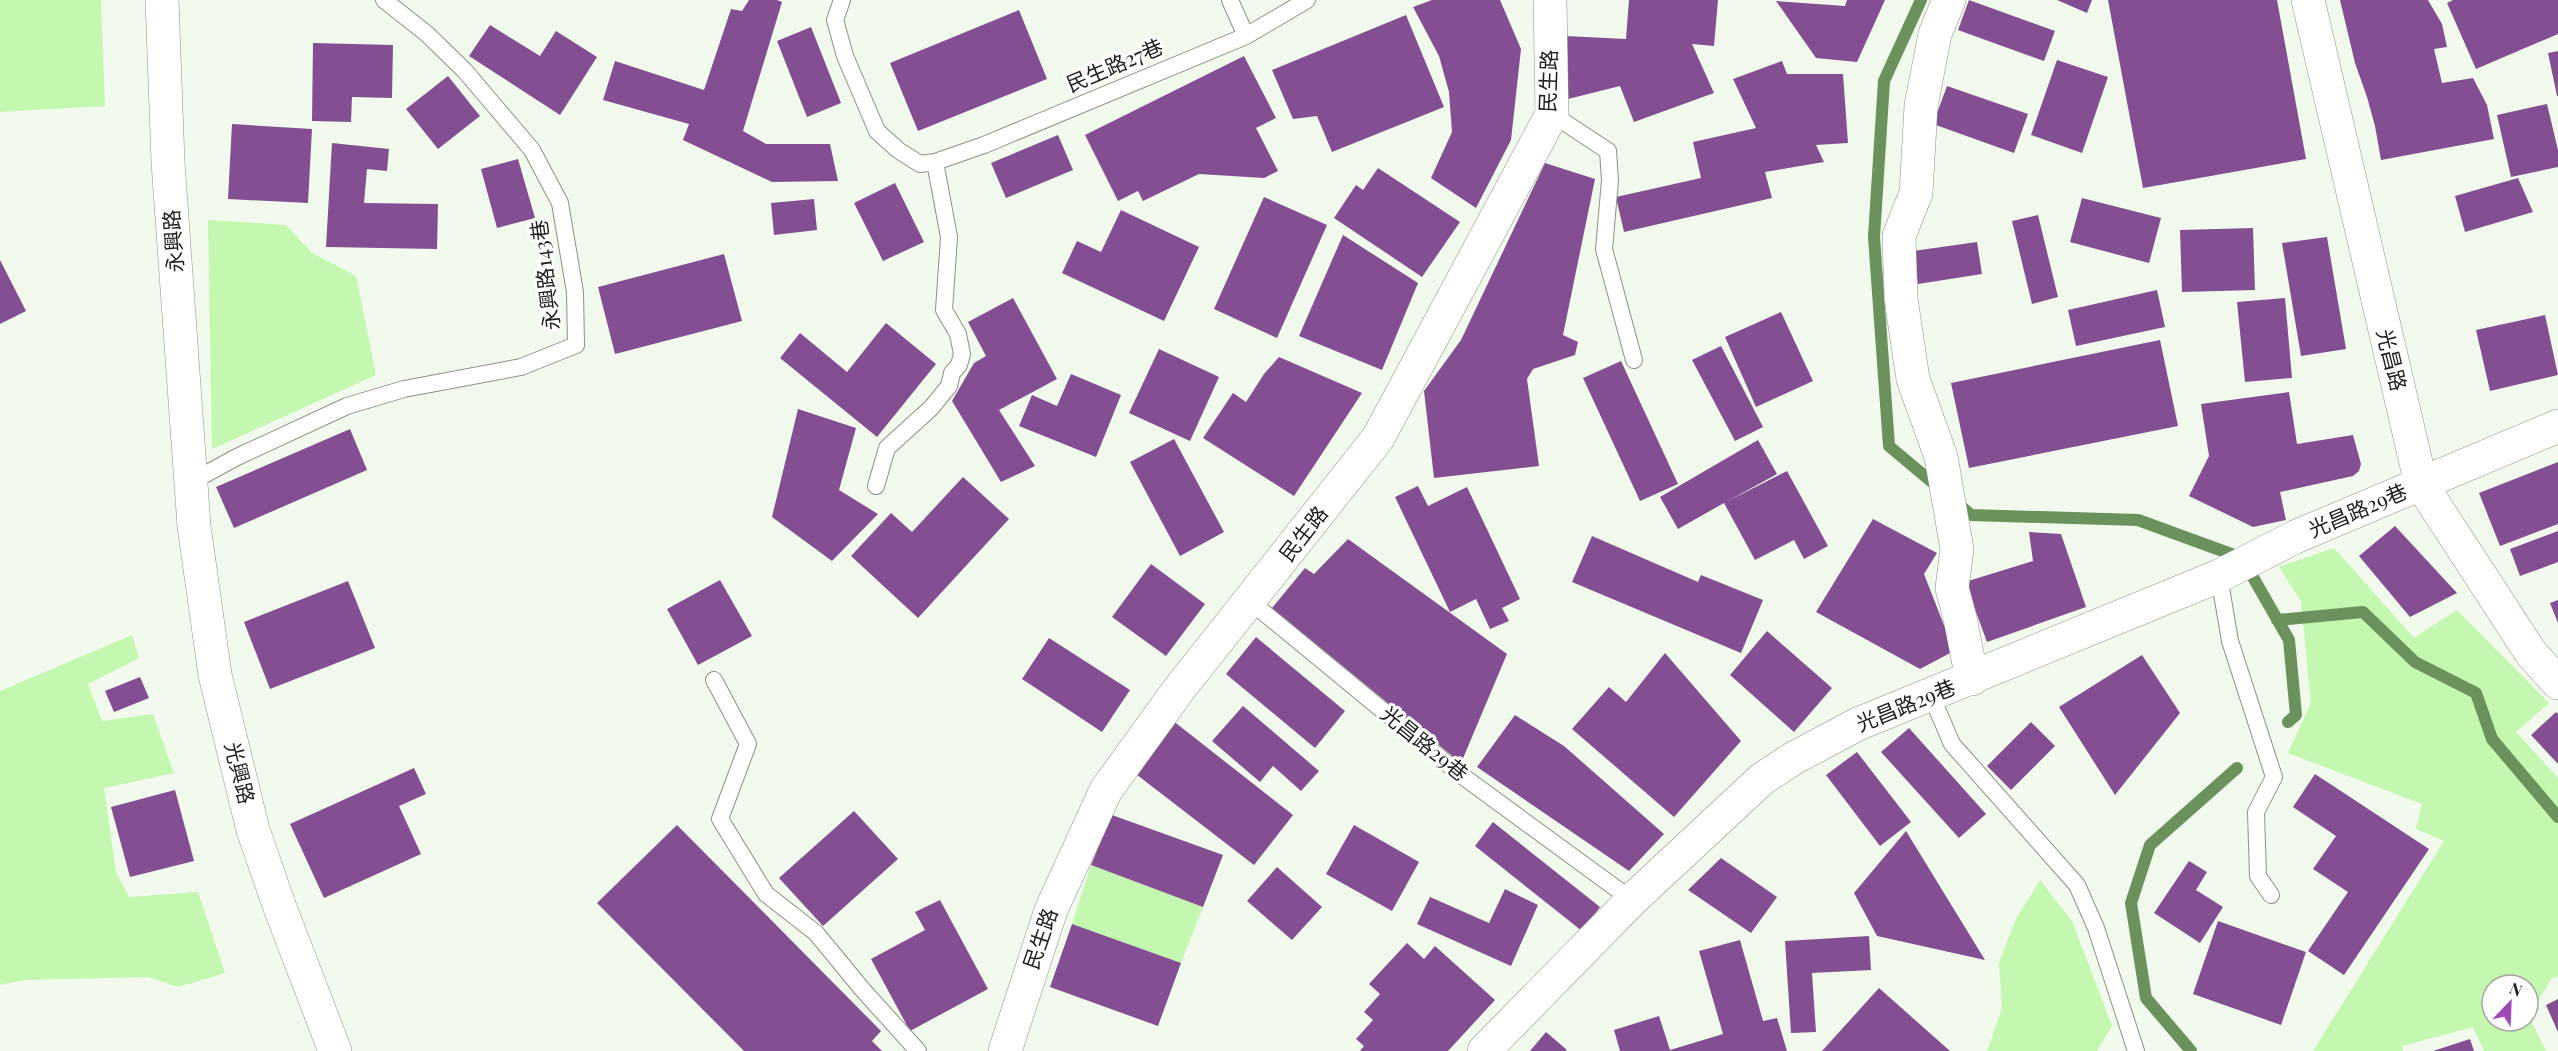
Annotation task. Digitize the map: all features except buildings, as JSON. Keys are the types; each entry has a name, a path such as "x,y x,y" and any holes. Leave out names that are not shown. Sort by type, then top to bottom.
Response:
{"street":[{"name":"永興路","path":"162,0 168,162 191,482"},
{"name":"民生路","path":"1005,1051 1051,910 1106,790 1180,688 1251,602 1378,438 1552,114 1550,0"},
{"path":"1949,0 1935,34 1921,106 1916,193 1899,236 1901,299 1913,380 1941,457 1957,549 1952,588 1972,679"},
{"name":"光昌路","path":"2308,0 2421,484 2531,653 2558,683"},
{"name":"光昌路29巷","path":"1484,1051 1632,900 1761,779 1794,758 1858,724 2220,576 2295,537 2558,426"},
{"name":"光興路","path":"191,482 194,526 215,675 251,819 279,906 335,1051"}],"lane":[{"name":"永興路143巷","path":"191,482 237,457 346,406 404,389 521,367 576,345 575,292 560,203 532,150 465,71 427,34 384,0"},
{"path":"842,0 835,20 844,56 877,131 898,150 920,164 935,162 949,237 944,310 958,334 962,354 959,365 952,373 949,386 931,408 887,448 876,486"},
{"path":"1230,0 1246,36"},
{"name":"民生路27巷","path":"935,162 984,145 1246,36 1307,0"},
{"path":"1552,114 1608,151 1610,180 1604,249 1634,360"},
{"path":"2220,576 2230,641 2274,777 2256,812 2258,876 2271,894"},
{"name":"光昌路29巷","path":"1251,602 1461,775 1632,900"},
{"path":"714,680 748,744 720,819 766,894 816,933 862,989 918,1051"},
{"path":"1931,695 1952,744 2077,885 2096,928 2136,1051"}],"green space":[{"path":"0,0 101,0 105,106 0,112"},
{"path":"208,220 286,225 312,253 356,276 376,375 212,449"},
{"path":"2334,548 2414,638 2457,610 2549,703 2516,732 2558,778 2558,976 2552,978 2540,998 2540,973 2480,973 2480,1033 2537,1033 2546,1051 2484,1051 2473,1027 2402,1046 2403,1051 2313,1051 2444,841 2416,829 2422,804 2288,753 2311,703 2301,601 2279,567"},
{"path":"132,635 139,658 88,684 102,721 153,714 174,773 104,788 116,872 129,897 198,892 225,973 178,987 149,977 24,980 0,985 0,691"},
{"path":"1091,865 1203,907 1181,963 1072,924"},
{"path":"2040,880 2072,921 2112,1026 2097,1051 1987,1051 2002,1008 1999,963 2016,919"}],"waterway":[{"path":"1921,0 1884,81 1874,237 1889,446 1939,488"},
{"path":"1955,501 1971,515 2138,520 2242,558 2289,640 2296,715 2288,722"},
{"path":"2277,620 2363,612 2415,662 2476,693 2492,739 2558,817"},
{"path":"2191,1051 2146,998 2131,903 2150,845 2237,768"}]}
